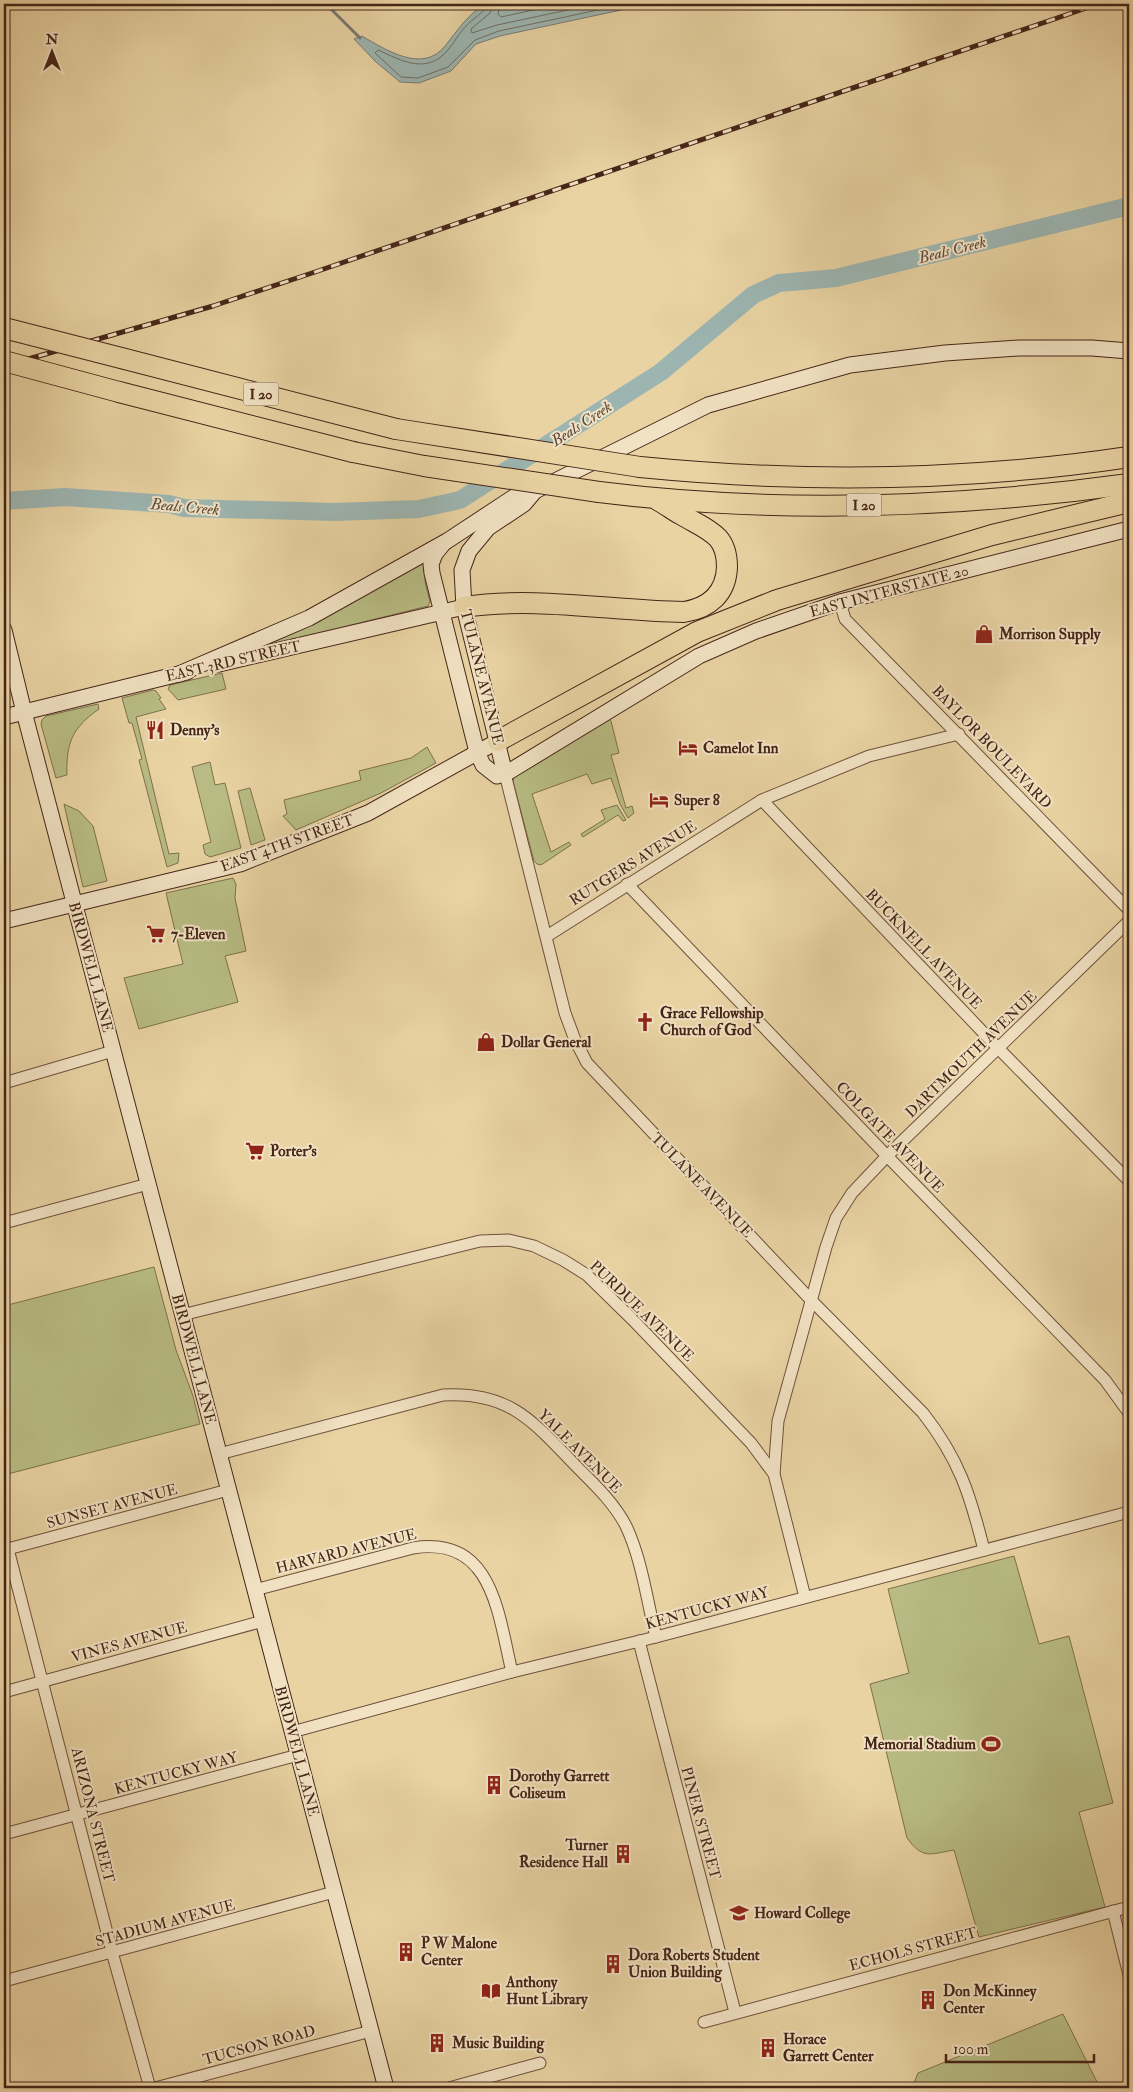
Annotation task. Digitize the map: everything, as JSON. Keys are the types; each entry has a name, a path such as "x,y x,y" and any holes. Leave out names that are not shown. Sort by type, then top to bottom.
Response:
{"highway":[{"name":"I 20","path":"4,328 396,429 640,467 745,475 851,476 1043,467 1126,456"},
{"name":"I 20","path":"4,361 353,452 424,466 658,500 808,506 895,504 1037,495 1129,484"},
{"path":"464,607 482,604 532,605 684,612 707,605 717,597 726,578 727,556 723,546 719,539 704,526 684,517 658,500"},
{"path":"498,741 697,632 777,600 992,535 1129,502"}],"main road":[{"path":"179,674 309,618 447,541 520,493 535,491 708,405 850,365 1019,348 1092,348 1129,351"},
{"path":"1019,348 1093,355 1129,361"},
{"name":"TULANE AVENUE","path":"447,541 435,554 432,564 441,612 477,752 483,765 497,776 506,774 464,607 462,570 469,551 488,528 524,504 535,491"},
{"name":"EAST INTERSTATE 20","path":"506,774 699,656 756,631 840,602 1129,529"},
{"name":"EAST 3RD STREET","path":"4,717 464,607"},
{"name":"BIRDWELL LANE","path":"4,630 74,904 386,2088"},
{"name":"EAST 4TH STREET","path":"4,921 240,864 368,813 498,741"}],"street":[{"name":"BAYLOR BOULEVARD","path":"840,602 845,618 1129,910"},
{"name":"RUTGERS AVENUE","path":"547,936 762,800 869,756 959,734"},
{"name":"TULANE AVENUE","path":"506,774 565,1013 575,1040 587,1063 811,1300 923,1413 937,1431 962,1473 984,1550"},
{"name":"BUCKNELL AVENUE","path":"762,800 998,1048 1129,1181"},
{"name":"COLGATE AVENUE","path":"627,884 887,1156 1105,1380 1129,1413"},
{"name":"DARTMOUTH AVENUE","path":"774,1474 778,1421 811,1300 836,1218 852,1193 887,1156 1129,921"},
{"path":"4,1083 113,1052"},
{"path":"4,1223 148,1184"},
{"name":"PURDUE AVENUE","path":"182,1315 480,1241 509,1240 534,1246 563,1260 587,1275 751,1443 774,1474 805,1598"},
{"name":"YALE AVENUE","path":"219,1454 443,1395 465,1394 482,1396 507,1405 532,1421 612,1503 626,1526 635,1549 656,1637"},
{"name":"SUNSET AVENUE","path":"6,1549 228,1490"},
{"name":"KENTUCKY WAY","path":"292,1732 512,1672 656,1637 1129,1512"},
{"name":"HARVARD AVENUE","path":"255,1590 413,1548 431,1545 449,1547 468,1558 482,1572 494,1597 512,1672"},
{"name":"ARIZONA STREET","path":"6,1549 43,1681 112,1952 150,2088"},
{"name":"VINES AVENUE","path":"4,1692 263,1621"},
{"name":"PINER STREET","path":"639,1641 735,2012"},
{"name":"KENTUCKY WAY","path":"4,1834 298,1755"},
{"name":"STADIUM AVENUE","path":"4,1981 334,1892"},
{"name":"ECHOLS STREET","path":"704,2022 735,2012 1129,1907"},
{"path":"1113,1911 1129,1975"},
{"name":"TUCSON ROAD","path":"155,2088 371,2031"},
{"path":"448,2088 540,2063"}],"green space":[{"path":"425,559 425,582 430,602 428,606 259,648"},
{"path":"222,673 226,689 178,700 168,689 170,685"},
{"path":"153,690 161,698 159,699 166,709 136,717 169,854 179,853 178,863 167,867 139,760 142,759 132,723 129,723 122,698"},
{"path":"98,704 99,709 82,723 72,737 68,754 67,775 56,778 41,724 42,720 46,716"},
{"path":"608,718 611,721 619,753 611,755 626,808 632,806 634,813 628,818 620,804 611,778 592,784 587,774 532,794 551,852 569,842 571,845 541,865 537,864 534,861 513,781 514,777"},
{"path":"427,747 436,763 381,793 296,830 283,816 287,814 284,800 361,780 359,771 411,758"},
{"path":"210,762 215,785 225,783 241,848 210,857 205,854 203,845 211,842 192,767"},
{"path":"250,788 265,840 251,845 238,791"},
{"path":"64,804 79,811 93,826 107,881 83,887"},
{"path":"617,805 626,820 623,821 618,815 583,837 581,834 605,819 601,810"},
{"path":"233,878 236,884 235,898 246,951 225,956 238,1002 139,1029 124,978 183,964 166,893"},
{"path":"154,1267 176,1350 193,1396 200,1424 4,1475 4,1306"},
{"name":"Memorial Stadium","path":"1014,1556 1039,1644 1069,1636 1113,1803 1079,1812 1105,1907 979,1937 954,1850 933,1854 923,1853 907,1838 870,1684 909,1673 888,1589"},
{"path":"1063,2014 1100,2088 912,2088 918,2073"}],"water":[{"path":"485,4 649,4 500,36 476,44 451,71 419,83 400,82 376,62 354,39 362,36 404,57 426,58 436,54 445,46 468,18"}],"waterway":[{"path":"326,4 360,38"},
{"name":"Beals Creek","path":"4,501 65,497 169,504 184,508 335,512 419,509 460,500 661,372 753,295 779,283 836,278 1129,206"}],"railway":[{"path":"4,366 213,306 1098,4"}],"place":[{"name":"Morrison Supply","path":"984,634"},
{"name":"Denny's","path":"155,730"},
{"name":"Camelot Inn","path":"688,748"},
{"name":"Super 8","path":"659,800"},
{"name":"7-Eleven","path":"156,934"},
{"name":"Grace Fellowship Church of God","path":"645,1022"},
{"name":"Dollar General","path":"486,1042"},
{"name":"Porter's","path":"255,1151"},
{"name":"Memorial Stadium","path":"991,1744"},
{"name":"Dorothy Garrett Coliseum","path":"494,1785"},
{"name":"Turner Residence Hall","path":"623,1854"},
{"name":"Howard College","path":"739,1913"},
{"name":"P W Malone Center","path":"406,1952"},
{"name":"Dora Roberts Student Union Building","path":"613,1964"},
{"name":"Anthony Hunt Library","path":"491,1991"},
{"name":"Don McKinney Center","path":"928,2000"},
{"name":"Music Building","path":"437,2043"},
{"name":"Horace Garrett Center","path":"768,2048"}]}
